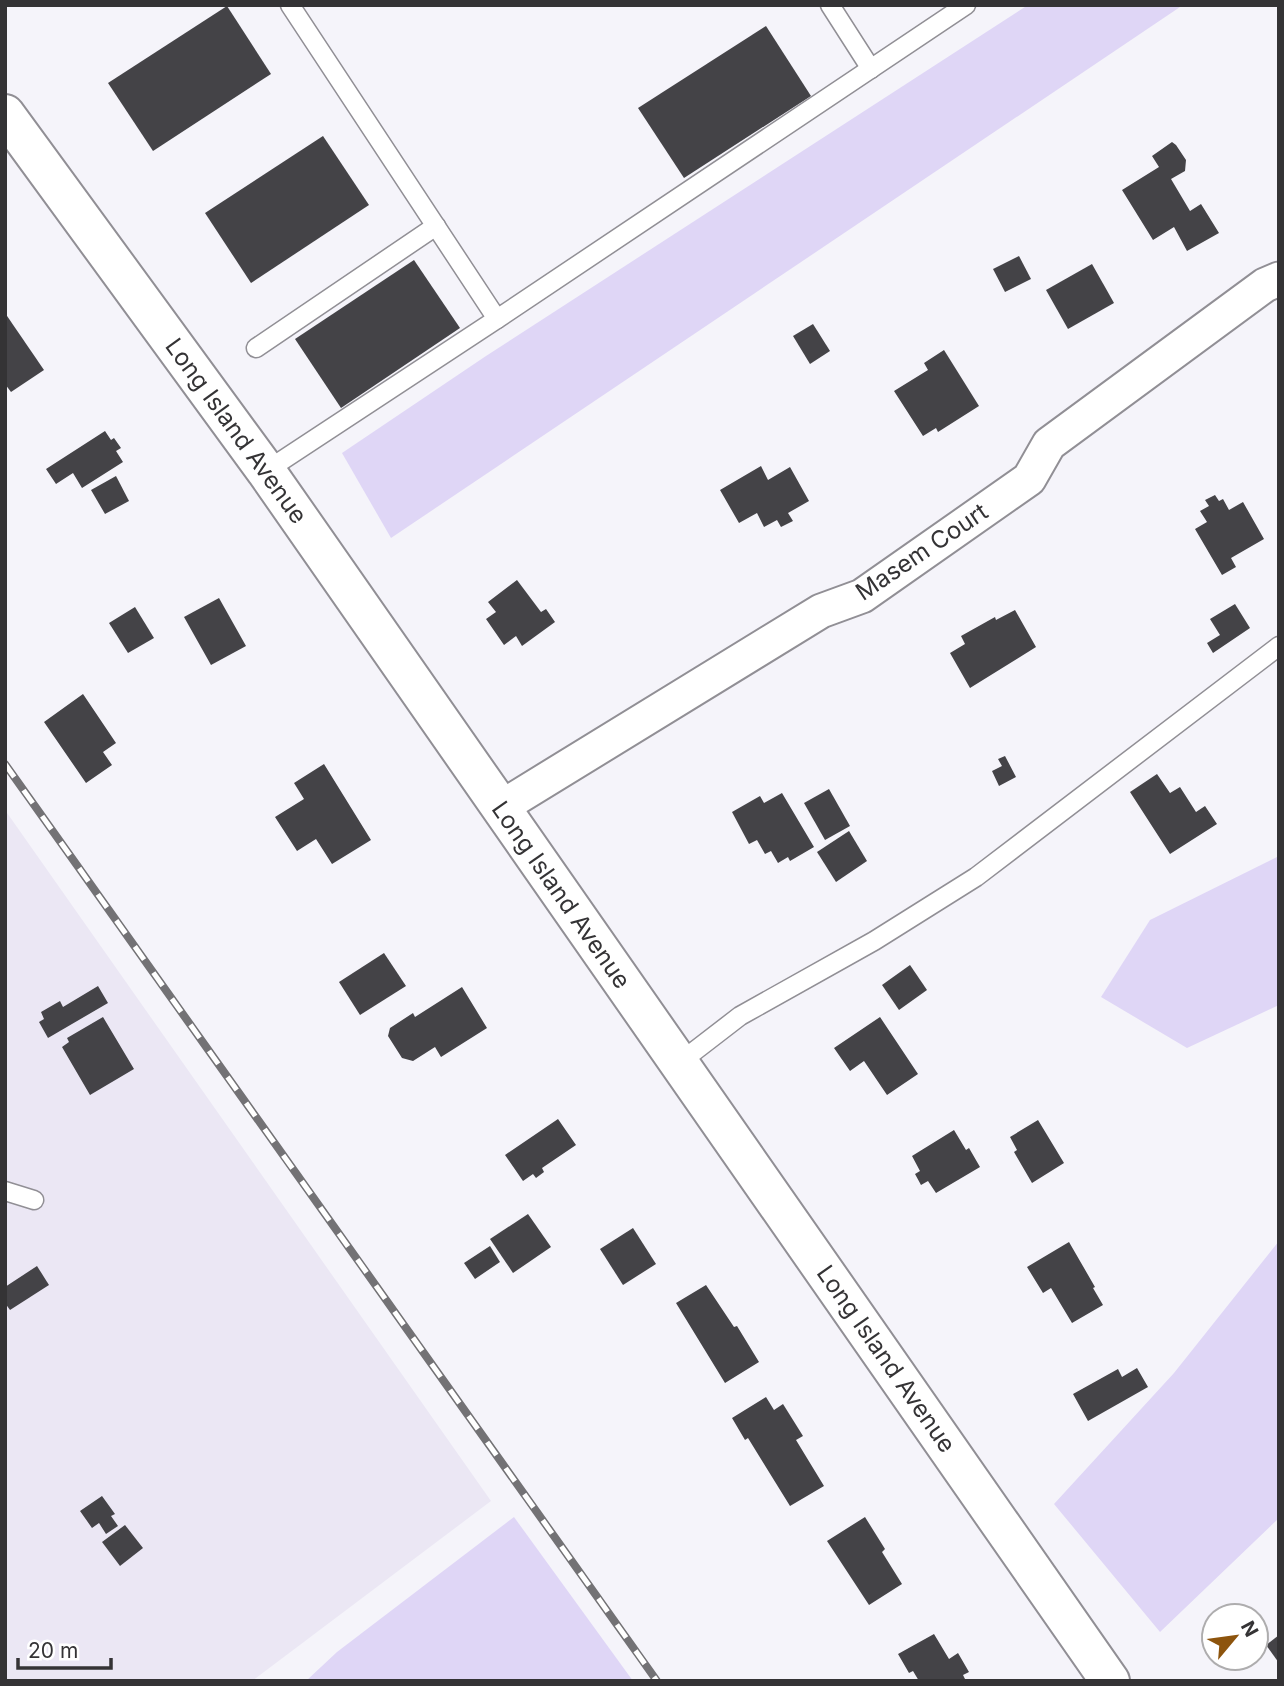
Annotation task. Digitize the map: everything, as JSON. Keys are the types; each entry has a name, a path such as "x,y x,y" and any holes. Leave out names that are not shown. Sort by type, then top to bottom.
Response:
{"street":[{"name":"Long Island Avenue","path":"5,114 266,471 1110,1681"},
{"name":"Masem Court","path":"500,808 821,611 862,596 1029,479 1049,444 1265,285 1279,279"}],"lane":[{"path":"290,5 498,319"},
{"path":"830,5 872,69"},
{"path":"266,471 967,5"},
{"path":"256,348 436,226"},
{"path":"679,1063 740,1016 874,941 976,877 1279,646"},
{"path":"5,1191 34,1200"}],"shaded area":[{"path":"1028,5 1183,5 391,538 342,453 486,356"},
{"path":"5,810 491,1501 252,1681 5,1681"},
{"path":"1279,856 1279,1005 1187,1048 1101,997 1150,920"},
{"path":"1279,1241 1279,1518 1160,1632 1054,1504 1174,1373"},
{"path":"514,1517 633,1681 306,1681 337,1652"}],"building":[{"path":"227,6 271,74 153,151 108,83"},
{"path":"766,26 811,96 684,178 638,108"},
{"path":"323,136 369,205 251,283 205,213"},
{"path":"1172,142 1186,160 1185,171 1171,179 1190,211 1201,204 1219,233 1187,251 1174,227 1153,240 1122,190 1159,167 1152,156"},
{"path":"1019,256 1031,279 1005,292 993,269"},
{"path":"414,260 460,328 341,408 295,339"},
{"path":"1092,264 1114,303 1068,329 1046,290"},
{"path":"5,313 44,370 11,392 5,384"},
{"path":"813,324 830,351 810,364 793,336"},
{"path":"944,350 979,406 938,432 936,428 923,436 894,391 928,370 924,363"},
{"path":"105,431 121,448 116,451 123,462 82,488 73,473 56,484 46,469"},
{"path":"761,466 768,480 790,467 809,501 788,513 793,521 781,527 777,520 764,527 757,513 739,523 720,490"},
{"path":"116,476 129,501 105,514 91,490"},
{"path":"1215,495 1219,501 1223,499 1229,510 1243,502 1264,539 1231,558 1236,567 1222,575 1195,529 1207,522 1200,511 1209,506 1205,500"},
{"path":"517,580 541,612 546,609 555,622 522,646 516,636 504,645 486,619 496,612 488,602"},
{"path":"219,598 246,646 211,665 184,617"},
{"path":"1235,604 1250,628 1213,653 1207,643 1220,635 1210,619"},
{"path":"135,607 154,638 128,653 109,623"},
{"path":"1015,610 1036,647 970,688 950,653 965,644 961,636 995,617 996,620"},
{"path":"83,694 116,743 103,752 112,765 86,783 44,722"},
{"path":"1005,756 1016,777 999,786 992,771 1002,766 998,759"},
{"path":"324,764 371,840 332,864 316,839 297,851 275,817 304,799 294,783"},
{"path":"1157,774 1170,793 1180,787 1196,812 1205,806 1217,824 1170,854 1130,792"},
{"path":"829,789 850,826 825,840 804,803"},
{"path":"782,793 814,847 790,861 788,857 778,863 771,851 765,854 757,840 749,844 732,812 760,796 764,803"},
{"path":"849,831 867,861 836,882 817,852"},
{"path":"384,953 406,986 360,1015 339,982"},
{"path":"910,965 927,990 899,1010 882,985"},
{"path":"98,986 108,1003 48,1038 39,1022 44,1019 41,1012 60,1001 63,1007"},
{"path":"462,987 487,1028 441,1057 435,1047 413,1061 402,1058 388,1036 390,1028 413,1013 415,1017"},
{"path":"103,1017 134,1069 90,1095 62,1047 69,1042 67,1038"},
{"path":"880,1017 918,1074 887,1095 864,1061 850,1071 834,1048"},
{"path":"558,1119 576,1145 542,1168 544,1172 536,1178 533,1174 523,1181 505,1155"},
{"path":"1038,1120 1064,1163 1032,1183 1014,1152 1017,1150 1010,1137"},
{"path":"954,1130 980,1167 936,1193 928,1181 921,1185 915,1174 920,1171 912,1156"},
{"path":"528,1214 551,1247 513,1273 490,1239"},
{"path":"633,1228 656,1264 623,1285 600,1249"},
{"path":"1069,1242 1103,1305 1072,1323 1051,1288 1043,1293 1027,1267"},
{"path":"490,1246 500,1262 475,1279 464,1263"},
{"path":"37,1266 49,1285 10,1310 5,1303 5,1287"},
{"path":"706,1285 734,1327 737,1326 759,1362 725,1383 676,1303"},
{"path":"1137,1368 1148,1387 1088,1421 1073,1394 1118,1369 1122,1377"},
{"path":"766,1397 774,1410 783,1404 803,1436 796,1440 824,1486 790,1506 748,1438 745,1440 732,1418"},
{"path":"102,1496 115,1514 111,1516 118,1526 106,1534 99,1523 92,1528 80,1511"},
{"path":"865,1517 902,1584 869,1605 827,1541"},
{"path":"125,1525 143,1548 120,1566 102,1542"},
{"path":"934,1634 949,1659 958,1653 969,1672 963,1675 966,1681 919,1681 913,1671 909,1673 898,1654"},
{"path":"1279,1635 1279,1663 1270,1651 1270,1642"}],"railway":[{"path":"5,764 657,1681"}]}
